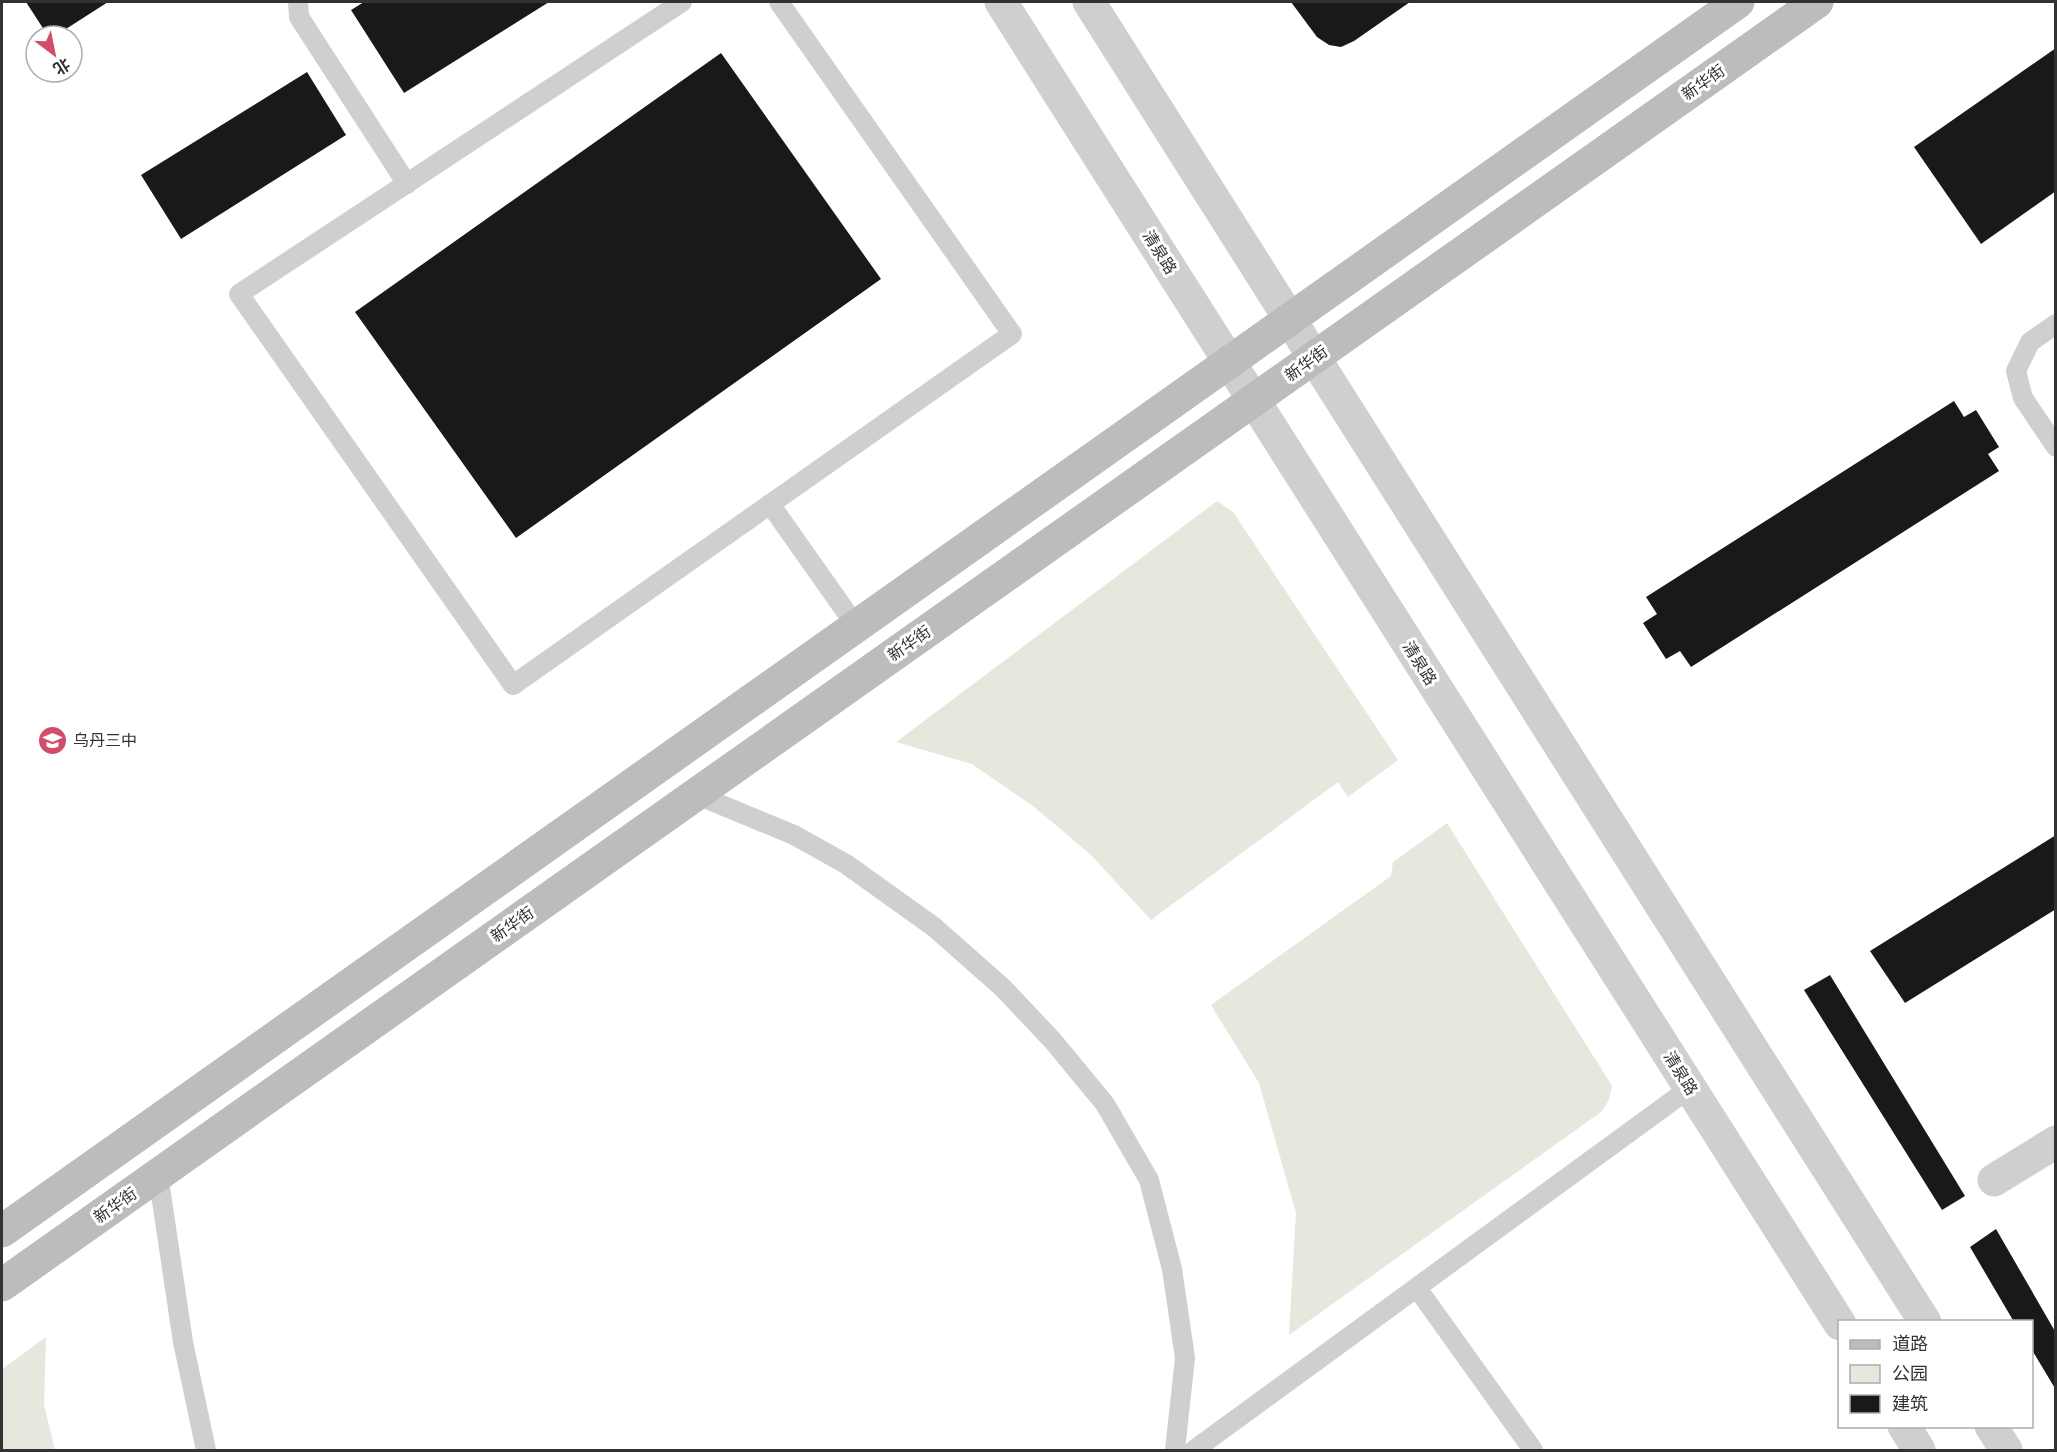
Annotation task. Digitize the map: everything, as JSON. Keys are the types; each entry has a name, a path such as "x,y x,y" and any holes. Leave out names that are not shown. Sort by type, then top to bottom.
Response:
{"main road":[{"path":"2,1231 1738,2"},
{"name":"新华街","path":"2,1285 1816,2"}],"street":[{"name":"清泉路","path":"1001,2 1838,1322"},
{"path":"1089,2 1924,1320"},
{"path":"1994,1180 2055,1142"},
{"path":"1905,1428 1919,1450"},
{"path":"1992,1428 2007,1450"}],"lane":[{"path":"298,2 299,17 407,184"},
{"path":"682,2 239,294 513,684 1012,334 779,2"},
{"path":"2055,324 2030,342 2016,371 2023,398 2055,447"},
{"path":"770,504 856,626"},
{"path":"695,794 794,835 846,864 934,927 1004,988 1053,1041 1105,1104 1149,1180 1172,1269 1185,1358 1175,1450"},
{"path":"1194,1450 1690,1088"},
{"path":"158,1174 183,1342 206,1450"},
{"path":"1417,1288 1533,1450"}],"green space":[{"path":"1217,501 1233,512 1398,760 1348,797 1338,782 1151,920 1090,854 1033,806 972,764 896,742"},
{"path":"1447,823 1612,1086 1609,1100 1601,1112 1289,1335 1296,1213 1259,1083 1211,1005 1391,876 1393,862"},
{"path":"46,1337 44,1405 55,1450 2,1450 2,1369"}],"building":[{"path":"26,2 108,2 74,24 40,24"},
{"path":"364,2 549,2 404,93 351,10"},
{"path":"1291,2 1410,2 1354,41 1341,47 1329,45 1317,37"},
{"path":"2056,48 2056,191 1981,244 1914,147"},
{"path":"721,53 881,279 516,538 355,312"},
{"path":"307,72 346,135 181,239 141,175"},
{"path":"1954,401 1964,417 1976,410 1999,447 1988,454 1999,471 1691,667 1680,651 1666,659 1643,623 1657,614 1646,597"},
{"path":"2056,835 2056,909 1905,1003 1870,951"},
{"path":"1830,975 1965,1196 1942,1210 1804,990"},
{"path":"1996,1229 2056,1333 2056,1390 2033,1352 2033,1320 2013,1320 1970,1247"}],"place":[{"name":"乌丹三中","path":"52,740"}]}
